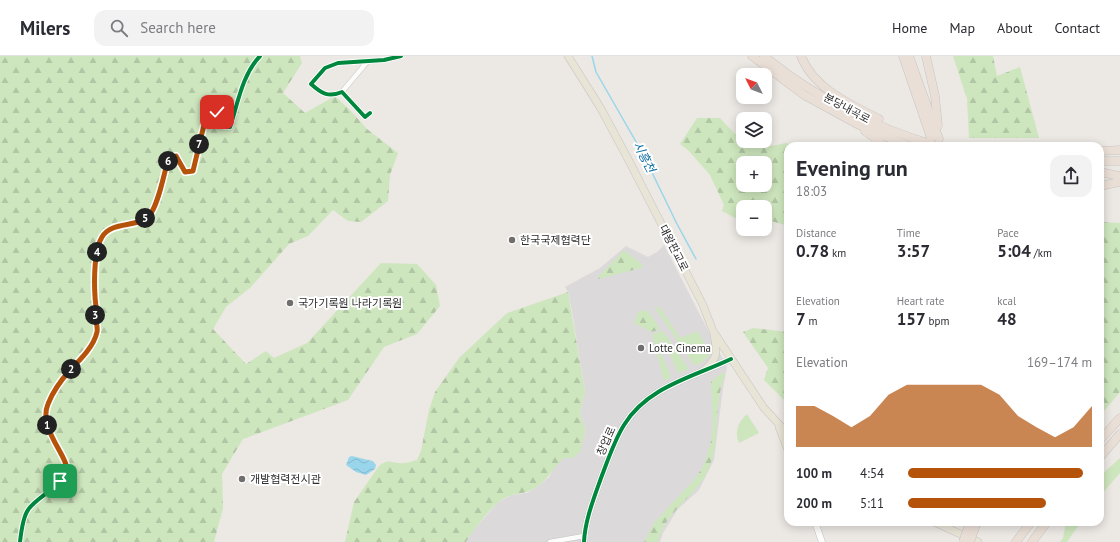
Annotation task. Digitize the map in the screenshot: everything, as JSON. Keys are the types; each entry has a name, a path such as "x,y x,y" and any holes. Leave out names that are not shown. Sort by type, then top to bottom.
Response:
{"highway":[{"name":"분당내곡로","path":"752,56 804,95 860,125 900,142"},
{"name":"분당내곡로","path":"764,56 784,73 866,119 918,140 936,139"},
{"path":"801,56 812,75 837,97 918,140"},
{"path":"897,56 936,139"},
{"path":"903,56 915,92"},
{"path":"909,56 936,139"},
{"path":"926,56 935,96 936,139"},
{"path":"836,113 867,132 880,142"},
{"path":"1104,151 1120,150"},
{"path":"1104,162 1120,161"},
{"path":"1104,171 1120,170"},
{"path":"1104,172 1120,176"},
{"path":"1104,185 1120,182"},
{"path":"1104,436 1120,418"},
{"path":"1104,452 1120,434"},
{"path":"963,542 969,526"},
{"path":"970,542 976,526"},
{"path":"1016,541 1028,526"},
{"path":"1032,542 1044,526"}],"main road":[{"name":"대왕판교로","path":"568,56 600,107 627,157 703,305 713,331 764,408 784,430"},
{"path":"704,371 714,360 717,353 713,331"},
{"path":"778,425 784,440"},
{"path":"943,526 978,542"}],"street":[{"path":"20,542 27,510 66,474 67,466 49,433 45,413 48,404 60,382 82,358 91,345 96,334 98,326 95,316 95,270 98,245 103,235 113,228 138,222 148,216 155,206 168,160 176,156 185,172 193,171 208,108 214,105 224,127 230,127 248,73 253,63 260,56"},
{"path":"367,62 342,92 329,96 311,84 325,68 338,63 367,62 401,56"},
{"path":"342,92 365,117 370,113"},
{"name":"창업로","path":"584,539 606,463 624,424 639,406 650,396 679,381 731,359"},
{"path":"816,526 822,542"},
{"path":"550,542 584,539"}],"shaded area":[{"path":"664,245 727,367 714,460 699,490 678,509 663,533 660,542 466,542 472,532 498,502 512,495 527,493 537,487 549,477 555,466 584,437 585,429 580,413 585,392 572,311 568,292 565,287 600,268 626,246 648,257 657,252"}],"green space":[{"path":"0,56 300,56 302,63 283,93 305,113 335,96 367,129 398,153 390,175 388,201 361,222 348,221 333,210 308,236 289,244 251,287 226,307 213,329 246,364 266,351 274,358 307,343 381,263 417,264 436,285 440,306 417,334 384,347 348,400 243,439 222,474 223,508 214,542 0,542"},
{"path":"953,56 993,56 997,76 1020,67 1039,138 969,138 967,99"},
{"path":"697,118 720,118 736,134 736,148 772,148 772,146 784,143 784,225 772,221 772,200 736,200 735,218 722,211 724,205 710,175 689,151 680,144"},
{"path":"1104,222 1120,223 1120,392 1104,411"},
{"path":"624,250 643,266 641,268 598,279 598,277"},
{"path":"568,292 585,392 580,413 585,429 580,452 573,458 564,458 533,490 509,496 500,501 473,531 466,542 345,542 354,502 379,466 387,462 404,463 417,460 421,451 429,410 435,392 459,358 507,313"},
{"path":"660,307 680,338 698,331 710,354 703,362 694,365 655,308"},
{"path":"647,310 658,325 659,330 651,332 637,324 634,324 638,312"},
{"path":"753,328 784,332 784,400 764,380 768,368 743,332"},
{"path":"663,331 689,369 678,373 664,341 657,344 671,377 664,381 652,334"},
{"path":"725,372 719,399 714,452 707,472 696,489 665,524 658,542 644,542 654,523 693,481 705,462 711,441 713,425 711,382"},
{"path":"747,414 759,433 739,443 737,435 738,427 741,420"},
{"path":"1120,458 1120,473 1104,491 1104,472"},
{"path":"1065,526 1078,526 1067,542 1060,542 1063,538"}],"water":[{"path":"352,456 373,461 376,465 375,469 366,475 356,472 346,465 349,457"}],"waterway":[{"name":"시흥천","path":"592,56 596,72 643,154 696,259"}],"cycle path":[{"path":"20,542 26,513 32,505 60,482 66,472 64,461 46,421 45,411 60,383 85,354 96,335 96,272 98,247 102,237 113,229 142,221 148,217 152,212 158,198 168,160 176,156 185,173 193,171 208,108 214,105 224,127 230,127 245,80 260,56"},
{"path":"370,113 365,117 342,92 333,95 325,94 311,84 325,68 338,63 384,60 401,56"},
{"path":"584,542 590,509 614,444 620,431 634,412 645,401 672,384 731,359"}],"place":[{"name":"한국국제협력단","path":"512,240"},
{"name":"국가기록원 나라기록원","path":"290,303"},
{"name":"Lotte Cinema","path":"641,348"},
{"name":"개발협력전시관","path":"242,479"}],"route":[{"path":"60,481 66,474 67,466 49,433 45,413 48,404 60,382 82,358 91,345 96,334 98,326 95,316 95,270 98,245 103,235 113,228 138,222 148,216 155,206 168,160 176,156 185,172 193,171 208,108 214,105 217,112"}]}
